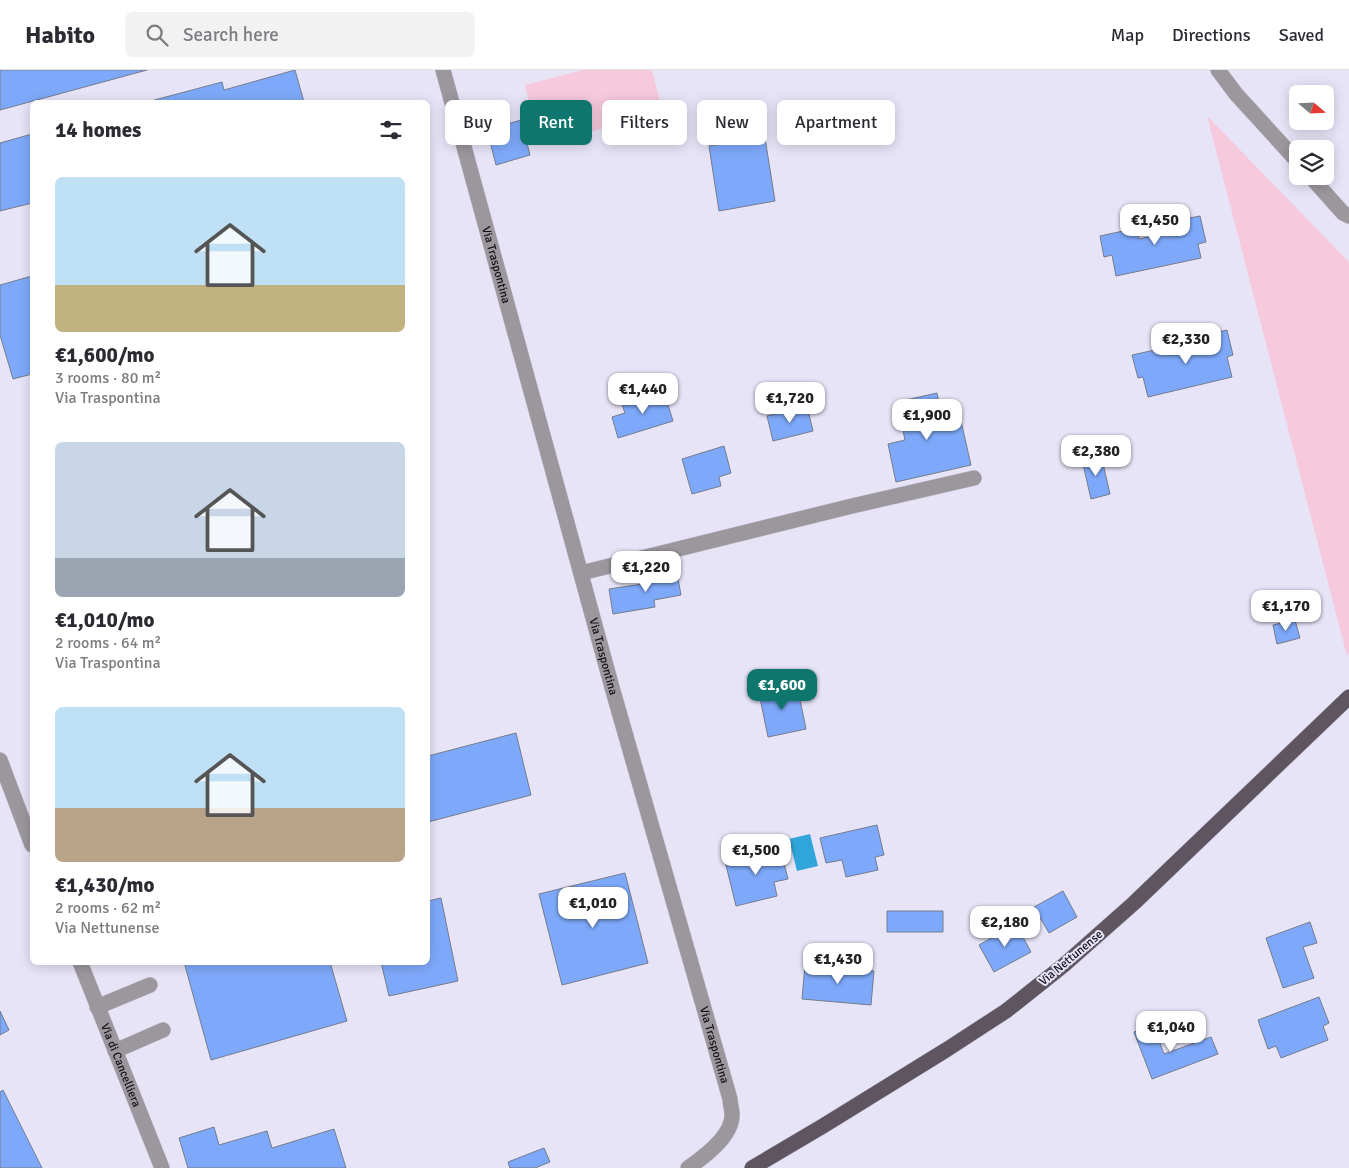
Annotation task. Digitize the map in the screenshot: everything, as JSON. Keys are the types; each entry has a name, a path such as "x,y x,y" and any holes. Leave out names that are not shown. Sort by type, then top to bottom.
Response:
{"main road":[{"name":"Via Nettunense","path":"752,1168 824,1126 946,1050 1030,992 1064,965 1134,903 1347,702"}],"street":[{"name":"Via Traspontina","path":"443,70 581,573 730,1099 732,1116 730,1127 715,1147 688,1168"},
{"path":"1218,70 1236,94 1289,152"},
{"path":"1318,185 1349,216"},
{"path":"581,573 843,508 974,478"},
{"path":"0,760 30,840"},
{"name":"Via di Cancelliera","path":"81,965 162,1168"},
{"path":"97,1007 150,985"},
{"path":"115,1051 163,1030"}],"shaded area":[{"path":"583,70 652,70 660,100 602,100 602,129 592,131 592,100 529,100 525,85"},
{"path":"1207,116 1349,262 1349,653 1347,656"}],"water":[{"path":"810,834 818,866 797,871 789,839"}],"building":[{"path":"0,70 147,70 37,100 30,100 30,102 0,110"},
{"path":"295,70 303,100 154,100 222,82 224,90"},
{"path":"520,120 520,145 527,145 530,155 496,165 491,145 510,145 510,123"},
{"path":"30,135 30,204 0,211 0,143"},
{"path":"766,145 775,201 719,211 709,146"},
{"path":"1200,216 1206,242 1198,244 1201,258 1116,276 1112,255 1104,257 1100,236 1137,228 1139,239 1162,234 1160,224"},
{"path":"30,277 30,375 13,379 0,335 0,285"},
{"path":"1227,330 1233,355 1227,357 1232,377 1148,397 1143,377 1138,378 1132,355 1169,347 1171,355 1192,351 1189,339"},
{"path":"664,392 673,421 618,438 612,417 625,413 622,404"},
{"path":"937,393 944,425 961,421 971,465 896,482 888,444 905,440 897,402"},
{"path":"807,406 813,431 773,441 767,416"},
{"path":"724,446 731,473 719,477 721,486 692,494 682,459"},
{"path":"1101,455 1110,494 1091,499 1082,460"},
{"path":"676,567 681,595 654,600 655,607 613,614 609,589 656,582 655,571"},
{"path":"1295,620 1300,638 1277,644 1273,625"},
{"path":"797,685 806,729 768,737 759,693"},
{"path":"516,733 531,795 430,821 430,755"},
{"path":"877,825 884,855 875,857 878,870 846,877 842,860 826,863 820,838"},
{"path":"780,848 788,879 774,882 777,896 736,906 725,861"},
{"path":"625,873 648,963 562,985 539,894"},
{"path":"1063,891 1077,917 1049,933 1034,907"},
{"path":"441,898 458,981 389,996 382,965 430,965 430,901"},
{"path":"887,911 943,911 943,932 887,932"},
{"path":"1310,922 1317,943 1303,947 1314,978 1283,988 1266,938"},
{"path":"1016,924 1031,952 994,972 979,945"},
{"path":"185,965 331,965 347,1021 211,1060"},
{"path":"805,965 874,971 871,1005 802,999"},
{"path":"1319,997 1329,1023 1323,1026 1328,1040 1281,1058 1276,1046 1268,1049 1258,1020"},
{"path":"0,1011 9,1030 0,1035"},
{"path":"1153,1025 1164,1054 1211,1037 1218,1054 1152,1079 1134,1032"},
{"path":"3,1090 42,1168 0,1168 0,1092"},
{"path":"214,1127 219,1145 267,1131 272,1148 334,1129 346,1168 188,1168 179,1138"},
{"path":"544,1148 550,1162 535,1168 510,1168 508,1162"}]}
